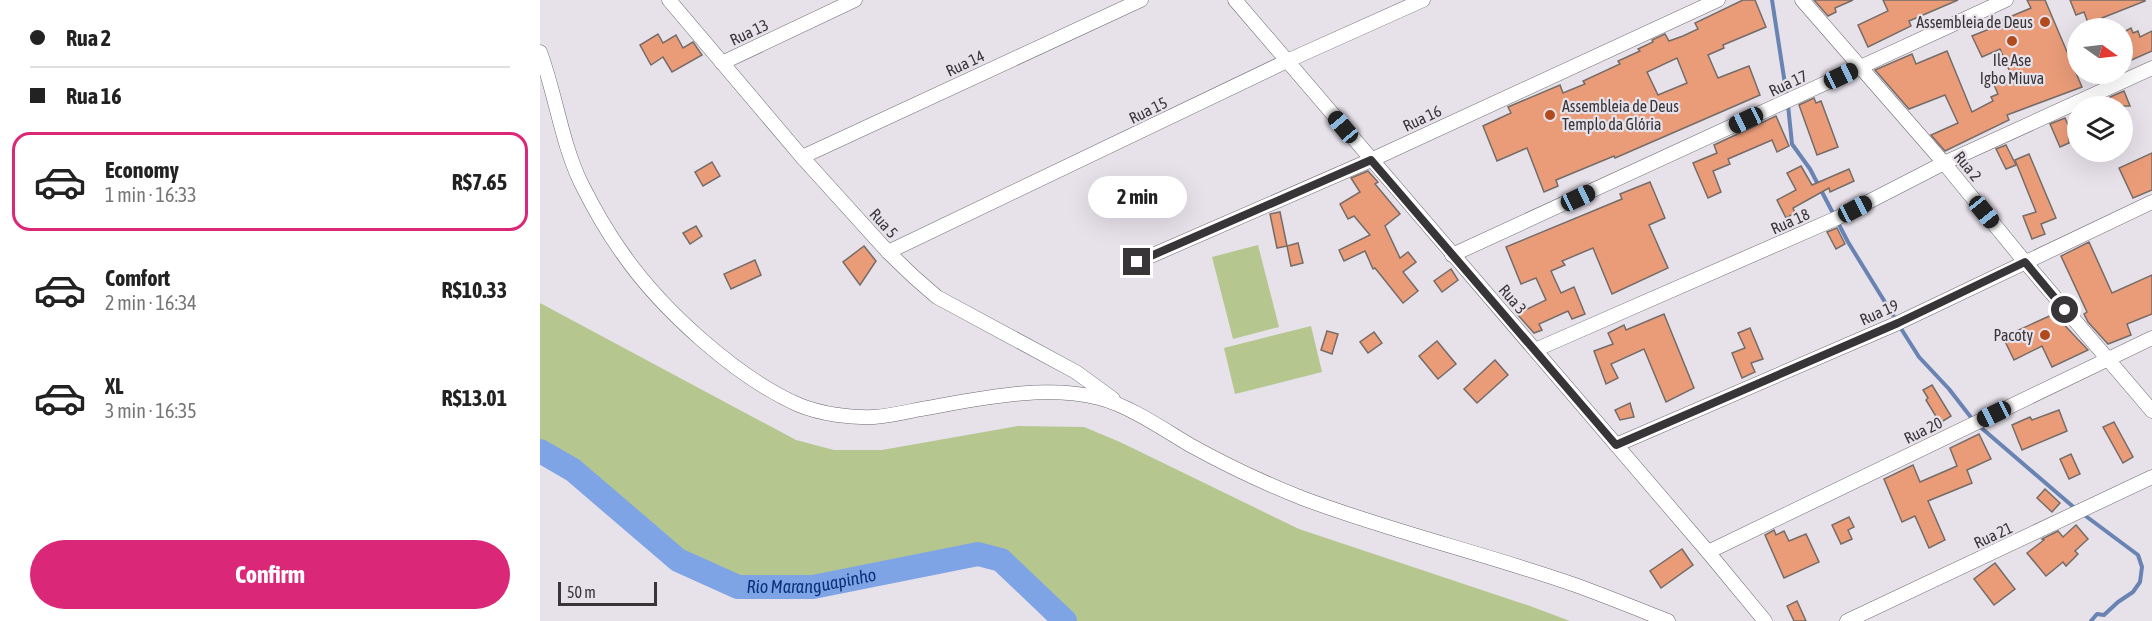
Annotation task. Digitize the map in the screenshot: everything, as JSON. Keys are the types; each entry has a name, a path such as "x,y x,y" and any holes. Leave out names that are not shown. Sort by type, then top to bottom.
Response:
{"street":[{"name":"Rua 5","path":"669,0 802,156 888,252 937,297 1076,372 1124,408"},
{"name":"Rua 13","path":"722,63 855,0"},
{"name":"Rua 14","path":"802,156 1141,0"},
{"name":"Rua 3","path":"1235,0 1765,621"},
{"name":"Rua 15","path":"888,252 1287,62 1423,0"},
{"name":"Rua 16","path":"1137,262 1371,160 1718,0"},
{"name":"Rua 2","path":"1802,0 1944,163 2106,359 2152,411"},
{"name":"Rua 17","path":"1452,255 2006,0"},
{"path":"540,52 550,78 568,150 581,182 623,255 647,284 693,331 770,389 810,409 859,417 876,417 970,400 1043,392 1082,394 1103,399 1153,422 1232,467 1302,498 1576,585 1668,621"},
{"name":"Rua 18","path":"1535,350 1837,218 1944,163 2152,68"},
{"name":"Rua 19","path":"1616,445 1898,323 2152,201"},
{"name":"Rua 20","path":"1708,552 2152,338"},
{"name":"Rua 21","path":"1847,621 2152,477"}],"green space":[{"path":"1258,245 1279,327 1233,339 1212,257"},
{"path":"540,303 796,440 834,450 882,450 1018,426 1084,427 1120,442 1299,529 1570,621 1065,621 1001,560 978,554 813,587 738,587 678,560 573,470 540,451"},
{"path":"1311,326 1322,372 1235,394 1224,348"}],"building":[{"path":"1743,0 1755,0 1766,27 1723,45 1724,48 1708,55 1718,78 1749,66 1760,95 1615,158 1614,156 1556,180 1558,186 1544,192 1527,148 1497,161 1483,126 1511,113 1508,107 1560,85 1563,93 1585,84 1583,81 1620,64 1618,61 1640,51 1638,49 1653,42 1652,40 1665,34 1669,41 1698,29 1695,23","holes":["1677,58 1687,83 1658,95 1647,72"]},
{"path":"1814,0 1853,0 1835,8 1836,12 1828,16"},
{"path":"1883,0 1958,0 1909,21 1911,26 1868,47 1858,25 1888,11"},
{"path":"2027,0 2045,0 2067,52 2067,84 2081,84 2082,87 2007,115 2009,120 1945,151 1931,135 1958,123 1945,95 1909,109 1875,70 1912,54 1916,64 1947,51 1972,112 1993,101 1991,97 1998,94 1994,85 2012,77 2000,49 1982,57 1972,36 1992,28 1990,25 2031,8"},
{"path":"2070,0 2145,0 2102,18 2086,18 2084,12 2076,15"},
{"path":"2138,31 2140,37 2152,31 2152,51 2133,59 2133,33"},
{"path":"658,34 663,43 676,35 683,48 693,42 702,55 672,72 663,57 651,65 640,45"},
{"path":"2124,91 2126,96 2112,96"},
{"path":"1814,98 1816,103 1821,101 1838,147 1817,155 1799,105"},
{"path":"1776,116 1789,146 1777,152 1772,140 1728,159 1730,164 1713,171 1721,192 1708,198 1693,163 1717,153 1714,145"},
{"path":"2065,118 2067,144 2060,147 2050,124"},
{"path":"2006,145 2016,165 2006,169 1996,149"},
{"path":"2152,153 2152,190 2133,198 2119,168"},
{"path":"2029,154 2056,218 2041,224 2045,234 2032,239 2023,216 2036,212 2015,160"},
{"path":"712,162 720,176 703,186 695,172"},
{"path":"1801,166 1812,185 1849,169 1854,181 1830,192 1829,188 1793,208 1795,213 1786,218 1777,200 1796,190 1787,173"},
{"path":"1368,171 1378,182 1375,184 1400,214 1385,226 1400,258 1408,252 1416,262 1403,272 1418,291 1403,303 1375,268 1373,269 1365,251 1344,261 1339,250 1370,235 1354,216 1348,219 1340,204 1360,192 1351,178"},
{"path":"1650,182 1665,218 1649,225 1668,268 1612,294 1593,248 1562,261 1565,265 1551,271 1561,293 1574,287 1585,314 1572,319 1568,311 1539,324 1542,330 1534,333 1517,314 1546,300 1536,278 1521,284 1506,247 1622,199 1620,194"},
{"path":"1280,212 1287,246 1277,248 1270,214"},
{"path":"696,226 702,236 690,244 683,233"},
{"path":"1837,228 1845,244 1836,249 1827,232"},
{"path":"2089,242 2112,293 2152,275 2152,314 2127,324 2131,335 2108,344 2088,322 2084,314 2087,312 2061,256"},
{"path":"1298,243 1303,263 1291,266 1287,246"},
{"path":"864,246 876,261 860,285 843,262"},
{"path":"755,260 761,275 731,289 724,274"},
{"path":"1451,269 1458,280 1442,292 1434,281"},
{"path":"1664,314 1694,388 1666,402 1644,349 1611,364 1618,378 1606,384 1594,351 1613,344 1608,333 1624,325 1626,330"},
{"path":"2054,314 2088,350 2052,367 2042,346 2014,360 2003,337"},
{"path":"1750,328 1763,359 1751,363 1755,372 1742,378 1732,353 1745,348 1738,333"},
{"path":"1327,331 1338,334 1332,354 1321,350"},
{"path":"1374,332 1382,343 1368,353 1360,342"},
{"path":"1437,341 1456,364 1438,379 1419,356"},
{"path":"1495,360 1508,375 1477,403 1464,389"},
{"path":"1932,385 1951,416 1940,423 1926,400 1928,398 1923,390"},
{"path":"1630,403 1634,417 1620,420 1615,410"},
{"path":"2059,410 2067,431 2022,450 2012,425 2030,417 2032,420"},
{"path":"2114,422 2133,457 2123,463 2103,427"},
{"path":"1979,434 1991,459 1967,470 1972,483 1928,501 1945,540 1929,548 1915,516 1902,522 1884,479 1913,465 1920,482 1957,466 1950,448"},
{"path":"2071,454 2080,474 2069,479 2060,459"},
{"path":"2045,489 2060,503 2052,512 2037,498"},
{"path":"1849,517 1854,527 1848,530 1852,539 1841,544 1832,525"},
{"path":"2076,525 2088,539 2075,551 2078,554 2066,566 2063,562 2046,576 2027,553 2044,540 2042,539 2058,531 2063,537"},
{"path":"1774,530 1776,535 1784,531 1789,541 1806,534 1819,562 1784,578 1765,535"},
{"path":"1682,549 1693,565 1661,588 1650,571"},
{"path":"1995,563 2015,589 1994,605 1974,579"},
{"path":"1797,601 1806,621 1794,621 1787,606"}],"waterway":[{"path":"1772,0 1787,97"},
{"path":"1788,105 1792,144 1810,169 1848,242 1896,320"},
{"path":"1900,327 1919,357 1949,389 1973,420"},
{"path":"1978,425 2077,510"},
{"name":"Rio Maranguapinho","path":"540,451 573,470 678,560 738,587 813,587 978,554 1001,560 1065,621"},
{"path":"2083,514 2138,555 2142,567 2140,582 2133,592 2104,615 2097,614 2091,621"}],"place":[{"name":"Assembleia de Deus","path":"2045,22"},
{"name":"Ile Ase Igbo Miuva","path":"2012,41"},
{"name":"Assembleia de Deus Templo da Glória","path":"1550,115"},
{"name":"Pacoty","path":"2045,335"}],"route":[{"path":"1137,262 1371,160 1616,445 1898,323 2025,262 2065,310"}]}
